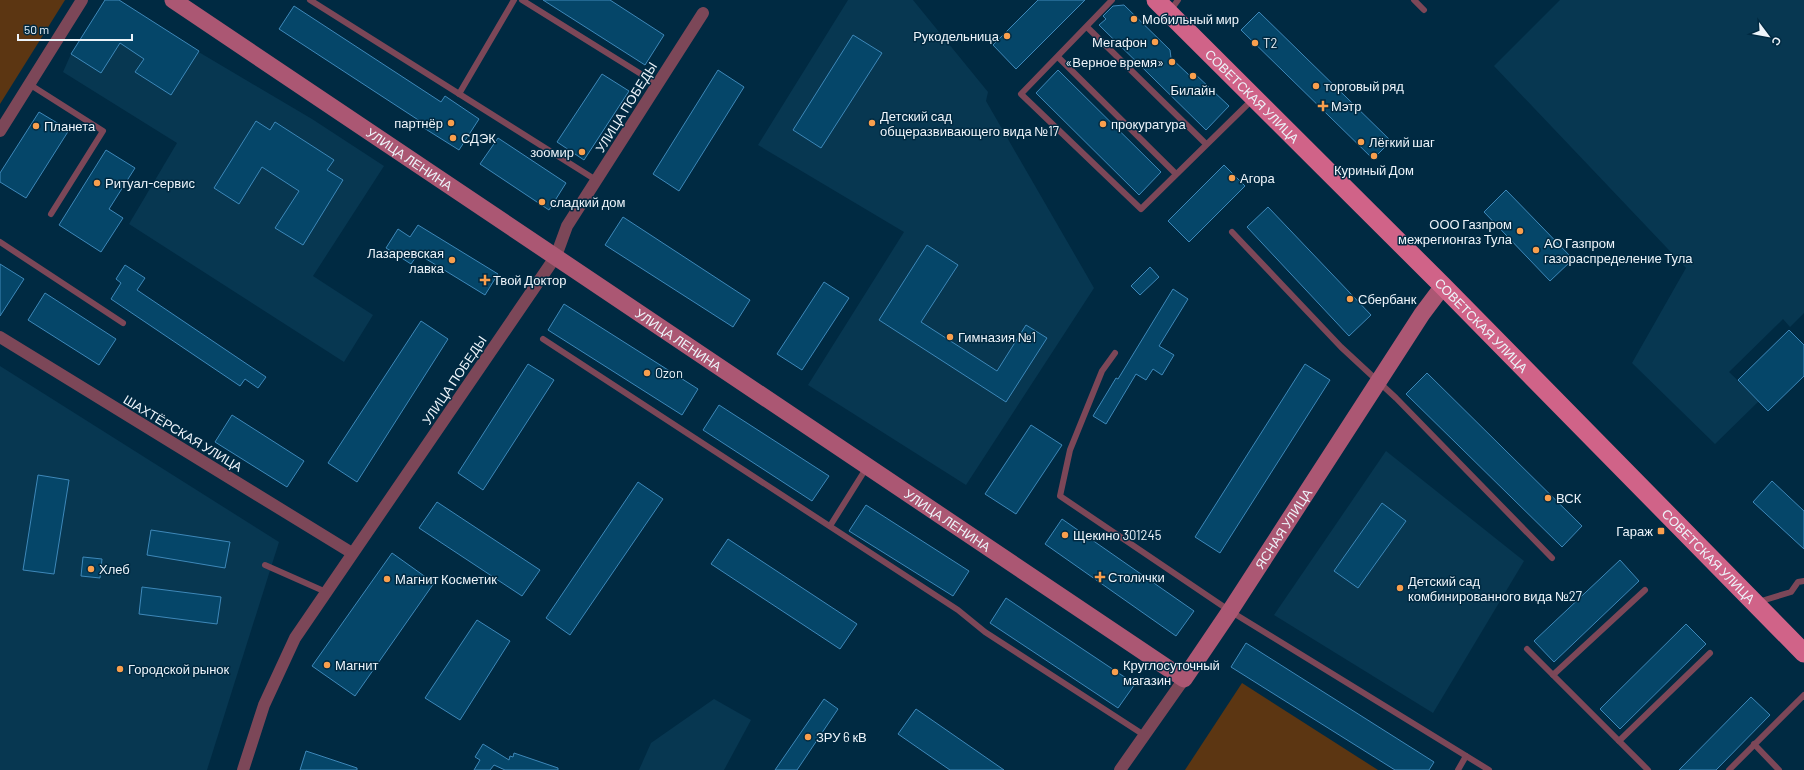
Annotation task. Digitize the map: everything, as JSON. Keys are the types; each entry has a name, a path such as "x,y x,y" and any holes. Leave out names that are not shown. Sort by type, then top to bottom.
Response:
{"main road":[{"name":"СОВЕТСКАЯ УЛИЦА","path":"1167,3 1254,98 1443,286 1804,653"}],"street":[{"path":"0,131 82,0"},
{"name":"УЛИЦА ЛЕНИНА","path":"173,0 1184,679"},
{"name":"УЛИЦА ПОБЕДЫ","path":"243,770 264,705 292,645 352,553 556,256 567,226 704,13"},
{"name":"ЯСНАЯ УЛИЦА","path":"1120,770 1230,611 1422,314 1443,286"},
{"name":"ШАХТЁРСКАЯ УЛИЦА","path":"0,337 352,553"}],"lane":[{"path":"310,0 596,180"},
{"path":"459,94 514,0"},
{"path":"522,0 657,84"},
{"path":"1112,0 1021,94 1141,209 1254,98"},
{"path":"1414,0 1424,10"},
{"path":"1087,27 1206,144"},
{"path":"1058,57 1176,174"},
{"path":"29,84 103,131 51,214"},
{"path":"1232,232 1341,347 1378,383 1396,398 1552,558"},
{"path":"0,242 123,323"},
{"path":"543,339 958,610 985,632 1144,735"},
{"path":"1115,353 1102,371 1070,450 1060,496 1230,611 1489,770"},
{"path":"830,526 867,466"},
{"path":"266,565 326,592"},
{"path":"1754,603 1791,592 1798,582 1804,581"},
{"path":"1553,675 1645,590"},
{"path":"1527,649 1648,770"},
{"path":"1619,740 1710,653"},
{"path":"1729,770 1804,695"},
{"path":"1754,744 1779,770"},
{"path":"1458,770 1466,756"}],"shaded area":[{"path":"0,0 65,0 0,104"},
{"path":"105,0 118,0 197,51 312,119 384,166 313,276 373,315 344,362 129,224 177,143 63,72 71,54"},
{"name":"Гимназия №1","path":"848,0 913,0 988,92 986,101 1094,288 966,485 808,385 904,232 758,145"},
{"path":"1560,0 1804,0 1804,313 1790,327 1783,319 1729,372 1759,401 1715,444 1632,363 1686,268 1494,66"},
{"name":"Городской рынок","path":"0,366 279,542 207,770 0,770"},
{"name":"Детский сад комбинированного вида №27","path":"1386,451 1524,561 1433,713 1274,615"},
{"path":"1242,683 1378,770 1185,770"},
{"path":"714,699 751,720 724,770 639,770 651,743"}],"building":[{"path":"105,0 119,0 199,51 171,95 135,72 144,59 120,43 101,73 71,54"},
{"path":"543,0 610,0 664,35 645,65"},
{"path":"1038,0 1085,0 1016,69 993,45"},
{"path":"1124,5 1170,50 1171,58 1189,75 1195,74 1229,106 1206,130 1099,25 1106,19 1103,16 1113,6"},
{"path":"294,6 441,102 445,96 479,119 459,150 424,128 426,125 279,29"},
{"name":"торговый ряд","path":"1259,12 1391,141 1373,159 1241,30"},
{"path":"853,35 882,53 821,148 793,130"},
{"path":"718,70 744,87 679,191 653,174"},
{"path":"1058,70 1161,172 1139,195 1036,93"},
{"path":"602,74 629,91 584,160 557,142"},
{"path":"39,112 69,130 26,198 0,182 0,173"},
{"path":"256,121 270,130 275,122 334,160 327,170 343,180 303,245 275,228 299,191 262,167 239,204 214,188"},
{"path":"498,138 566,183 549,210 480,164"},
{"path":"106,150 135,168 109,209 123,218 101,252 59,225"},
{"path":"1224,165 1245,186 1189,242 1168,221"},
{"path":"1506,190 1573,259 1550,281 1484,212"},
{"path":"1268,207 1371,315 1349,336 1247,227"},
{"path":"623,217 750,300 733,327 605,245"},
{"path":"418,225 498,274 485,295 418,254 411,264 386,248 398,229 410,237"},
{"path":"927,245 958,265 921,322 997,371 1026,325 1047,338 1006,402 879,320"},
{"path":"0,264 24,279 0,316"},
{"path":"125,265 145,278 137,290 266,377 258,388 245,379 240,386 111,299 121,283 116,279"},
{"path":"1150,267 1159,277 1140,295 1131,286"},
{"path":"824,282 849,298 802,370 777,354"},
{"path":"1173,289 1188,299 1159,346 1174,355 1162,375 1153,369 1146,380 1136,374 1106,424 1093,416 1116,378 1118,379"},
{"path":"45,293 116,339 99,365 28,320"},
{"path":"564,304 698,389 682,415 548,330"},
{"path":"421,321 448,339 357,482 328,463"},
{"path":"1789,330 1804,345 1804,376 1768,411 1738,380"},
{"path":"528,364 554,380 483,490 458,473"},
{"path":"1305,364 1330,380 1220,553 1195,537"},
{"path":"1427,373 1582,526 1562,547 1406,394"},
{"path":"719,405 829,476 812,501 703,430"},
{"path":"232,415 304,461 287,487 215,442"},
{"path":"1031,425 1062,445 1016,514 985,494"},
{"path":"38,475 69,480 54,574 23,570"},
{"path":"1772,481 1804,511 1804,549 1753,502"},
{"path":"638,482 663,499 570,635 546,618"},
{"path":"437,502 540,570 522,596 419,528"},
{"path":"1382,503 1406,521 1358,588 1334,571"},
{"path":"866,505 969,571 953,596 849,531"},
{"path":"1062,519 1194,611 1176,636 1045,544"},
{"path":"151,530 230,542 225,568 147,555"},
{"path":"728,539 857,624 840,649 711,564"},
{"path":"392,553 434,583 355,696 312,666"},
{"path":"83,557 102,559 100,578 81,576"},
{"path":"1620,560 1639,581 1554,662 1534,641"},
{"path":"142,587 221,597 217,624 139,614"},
{"path":"1006,598 1135,684 1118,708 990,623"},
{"path":"477,620 510,641 460,720 425,698"},
{"path":"1686,624 1706,644 1620,729 1600,709"},
{"path":"1246,643 1434,762 1429,770 1395,770 1231,667"},
{"path":"1751,697 1770,715 1716,770 1679,770"},
{"name":"ЗРУ 6 кВ","path":"824,699 838,709 797,770 775,770"},
{"path":"916,709 1004,770 950,770 898,734"},
{"path":"483,744 509,760 510,756 513,757 514,753 558,768 558,770 505,770 494,765 490,770 474,770 480,760 475,757"},
{"path":"306,751 357,768 357,770 300,770"}],"place":[{"name":"Мобильный мир","path":"1134,19"},
{"name":"Рукодельница","path":"1007,36"},
{"name":"Мегафон","path":"1155,42"},
{"name":"T2","path":"1255,43"},
{"name":"«Верное время»","path":"1172,62"},
{"name":"Билайн","path":"1193,76"},
{"name":"торговый ряд","path":"1316,86"},
{"name":"Мэтр","path":"1323,106"},
{"name":"партнёр","path":"451,123"},
{"name":"Детский сад общеразвивающего вида №17","path":"872,123"},
{"name":"прокуратура","path":"1103,124"},
{"name":"Планета","path":"36,126"},
{"name":"СДЭК","path":"453,138"},
{"name":"Лёгкий шаг","path":"1361,142"},
{"name":"зоомир","path":"582,152"},
{"name":"Куриный Дом","path":"1374,156"},
{"name":"Агора","path":"1232,178"},
{"name":"Ритуал-сервис","path":"97,183"},
{"name":"сладкий дом","path":"542,202"},
{"name":"ООО Газпром межрегионгаз Тула","path":"1520,231"},
{"name":"АО Газпром газораспределение Тула","path":"1536,250"},
{"name":"Лазаревская лавка","path":"452,260"},
{"name":"Твой Доктор","path":"485,280"},
{"name":"Сбербанк","path":"1350,299"},
{"name":"Гимназия №1","path":"950,337"},
{"name":"Ozon","path":"647,373"},
{"name":"ВСК","path":"1548,498"},
{"name":"Гараж","path":"1661,531"},
{"name":"Щекино 301245","path":"1065,535"},
{"name":"Хлеб","path":"91,569"},
{"name":"Столички","path":"1100,577"},
{"name":"Магнит Косметик","path":"387,579"},
{"name":"Детский сад комбинированного вида №27","path":"1400,588"},
{"name":"Магнит","path":"327,665"},
{"name":"Городской рынок","path":"120,669"},
{"name":"Круглосуточный магазин","path":"1115,672"},
{"name":"ЗРУ 6 кВ","path":"808,737"}]}
